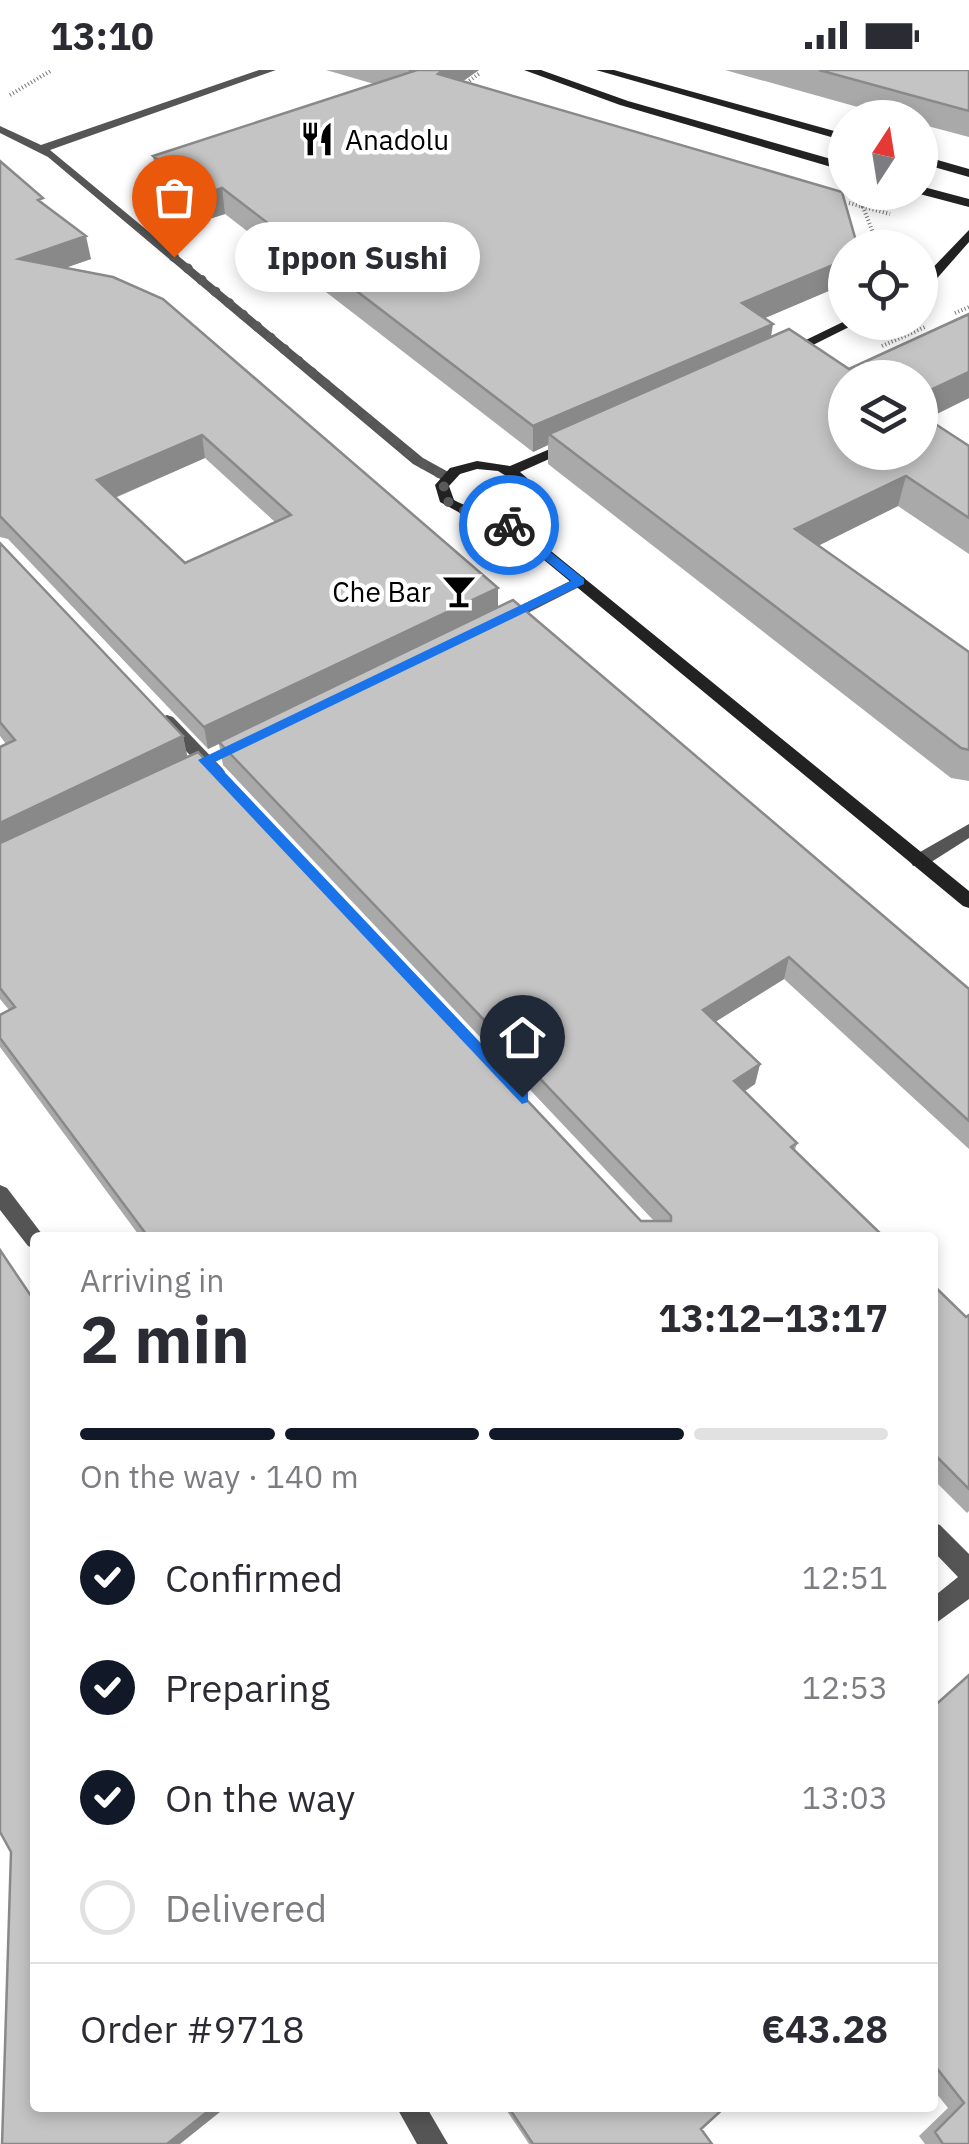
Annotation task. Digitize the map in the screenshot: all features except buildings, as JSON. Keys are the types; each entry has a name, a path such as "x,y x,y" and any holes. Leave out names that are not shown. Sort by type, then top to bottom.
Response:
{"street":[{"path":"41,150 270,70"},
{"path":"530,70 624,104 828,163"},
{"path":"602,70 828,133"},
{"path":"1,130 41,150 418,461 446,477"},
{"path":"938,165 969,174"},
{"path":"938,195 969,203"},
{"path":"938,269 969,234"},
{"path":"768,361 828,333"},
{"path":"512,471 587,438"},
{"path":"477,464 512,471 520,478 524,494 511,508 500,512 470,513 447,502 442,494 446,477 477,464"},
{"path":"500,512 969,901"},
{"path":"490,624 580,582"},
{"path":"150,703 232,790"},
{"path":"919,861 969,830"},
{"path":"0,1194 30,1233"},
{"path":"938,1538 969,1571"},
{"path":"938,1609 969,1584"},
{"path":"414,2112 434,2144"}],"path":[{"path":"0,100 52,70"},
{"path":"462,87 480,74 468,70"},
{"path":"945,318 967,308"},
{"path":"879,347 895,340"}],"way so far":[{"path":"174,257 418,461 446,477 442,494 447,502 470,513 500,512 509,525"}],"place":[{"name":"Anadolu","path":"317,139"},
{"name":"Ippon Sushi","path":"174,257"},
{"name":"Che Bar","path":"459,591"}],"route":[{"path":"509,525 580,582 205,760 522,1097"}]}
